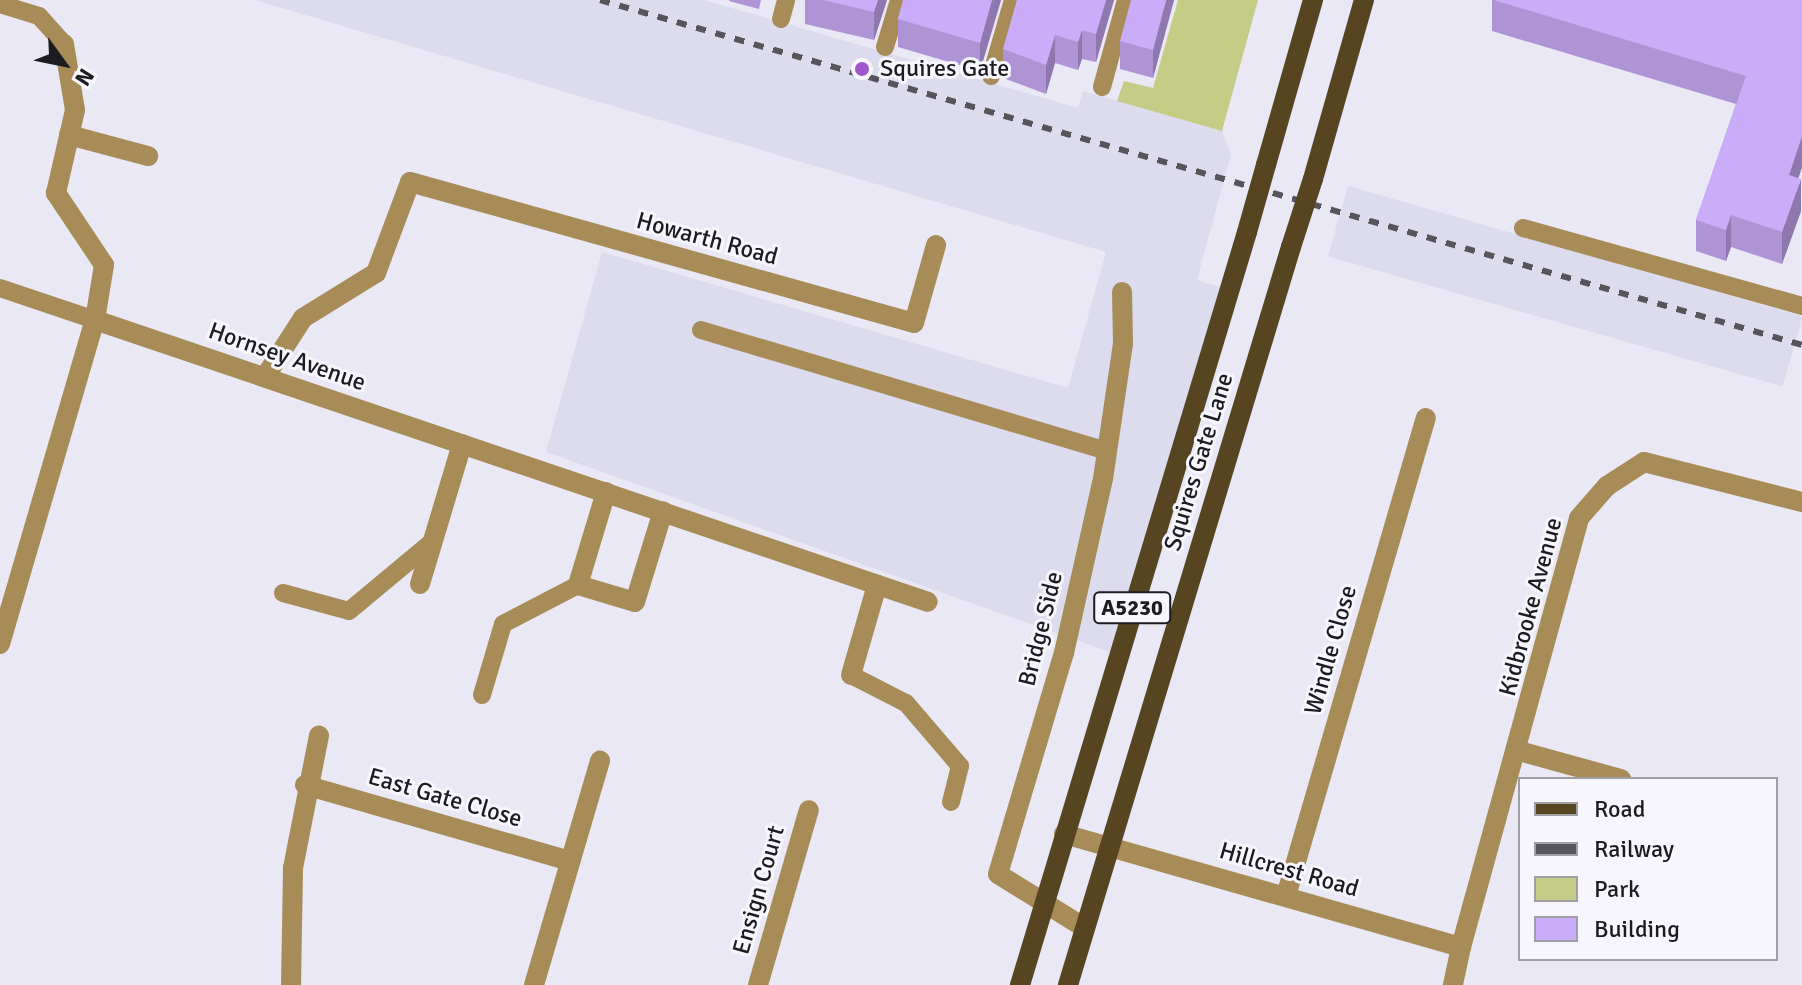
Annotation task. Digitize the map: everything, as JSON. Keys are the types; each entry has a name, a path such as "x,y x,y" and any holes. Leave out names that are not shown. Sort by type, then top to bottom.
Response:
{"main road":[{"name":"Squires Gate Lane","path":"1020,985 1247,232 1313,0"},
{"name":"Squires Gate Lane","path":"1068,985 1313,179 1364,0"}],"street":[{"path":"0,644 95,320 104,265 56,193 75,110 64,44"},
{"path":"69,135 148,156"},
{"name":"Howarth Road","path":"265,377 303,318 376,273 410,182 914,323 936,245"},
{"name":"Bridge Side","path":"1085,928 1043,906 998,874 1064,653 1107,451 1123,343 1122,292"},
{"name":"Hornsey Avenue","path":"95,320 928,602"},
{"name":"Windle Close","path":"1286,896 1426,418"},
{"path":"420,584 462,444"},
{"name":"Kidbrooke Avenue","path":"1461,947 1519,751 1579,518 1607,486 1644,462 1802,502"},
{"path":"606,492 578,585 635,602 663,511"},
{"path":"851,675 877,585"},
{"path":"291,985 293,868 305,785 319,736"},
{"path":"1519,751 1614,777"},
{"path":"534,985 600,761"},
{"name":"East Gate Close","path":"305,785 570,861"},
{"name":"Ensign Court","path":"758,985 809,810"},
{"name":"Hillcrest Road","path":"1064,834 1461,947"},
{"path":"1453,985 1461,947"}],"lane":[{"path":"781,19 786,0"},
{"path":"885,47 899,0"},
{"path":"991,76 1013,0"},
{"path":"1102,87 1126,0"},
{"path":"0,4 39,16 64,44"},
{"path":"1523,228 1802,306"},
{"path":"0,288 95,320"},
{"path":"701,330 1107,451"},
{"path":"283,593 349,611 433,541"},
{"path":"482,695 503,624 578,585"},
{"path":"851,675 906,703 960,766 951,802"}],"shaded area":[{"path":"255,0 704,0 1078,108 1083,91 1222,131 1231,154 1197,280 1229,290 1118,655 546,452 602,252 1068,388 1106,252"},
{"path":"1348,186 1802,316 1783,387 1328,256"}],"green space":[{"path":"1178,0 1258,0 1222,131 1117,101 1124,81 1153,88"}],"building":[{"path":"823,0 878,0 874,12"},
{"path":"903,0 992,0 980,43 898,19"},
{"path":"1017,0 1106,0 1096,34 1082,30 1078,42 1055,35 1046,65 1003,49"},
{"path":"1131,0 1166,0 1153,50 1120,41"},
{"path":"1494,0 1802,0 1802,136 1789,175 1801,179 1782,232 1731,215 1726,230 1696,220 1746,76"}],"railway":[{"path":"600,0 1802,345"}],"place":[{"name":"Squires Gate","path":"862,69"}]}
